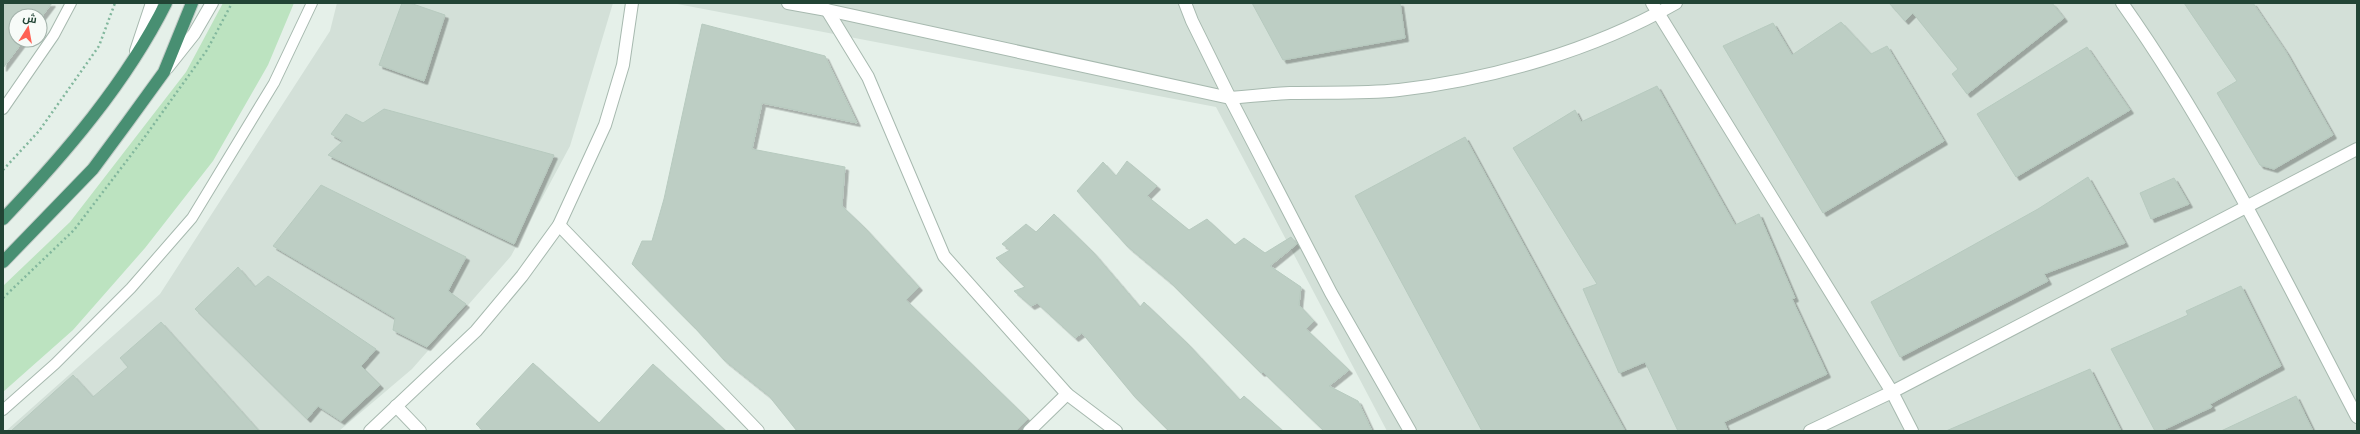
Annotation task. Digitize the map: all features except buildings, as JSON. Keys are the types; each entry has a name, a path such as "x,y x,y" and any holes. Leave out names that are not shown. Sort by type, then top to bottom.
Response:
{"highway":[{"path":"3,219 74,140 103,103 134,57 166,3"},
{"path":"3,262 93,169 164,72 192,3"}],"street":[{"path":"134,57 152,3"},
{"path":"164,72 194,34 212,3"},
{"path":"370,431 476,331 522,276 559,225 606,125 623,66 632,3"},
{"path":"788,3 827,10 1230,98 1290,94 1342,94 1392,91 1462,80 1555,58 1655,8 1676,3"},
{"path":"1185,3 1192,21 1230,98 1331,293 1410,431"},
{"path":"2122,3 2187,101 2247,208 2357,417"},
{"path":"1655,8 1892,392 1912,431"},
{"path":"827,10 868,77 944,256 1067,394 1116,431"},
{"path":"1810,431 1892,392 2247,208 2357,149"},
{"path":"559,225 758,431"},
{"path":"1029,431 1067,394"},
{"path":"396,406 420,431"}],"lane":[{"path":"3,109 54,35 71,3"},
{"path":"3,410 56,364 126,293 192,218 274,83 312,3"}],"path":[{"path":"3,170 39,131 99,46 114,3"},
{"path":"3,298 74,230 144,138 207,50 232,3"}],"shaded area":[{"path":"337,3 613,3 570,146 511,256 412,369 339,431 6,431 160,294 330,31"},
{"path":"672,3 2357,3 2357,431 1387,431 1216,107"}],"green space":[{"path":"223,3 294,3 268,65 213,161 145,248 73,330 3,392 3,286 70,222 186,72"}]}
